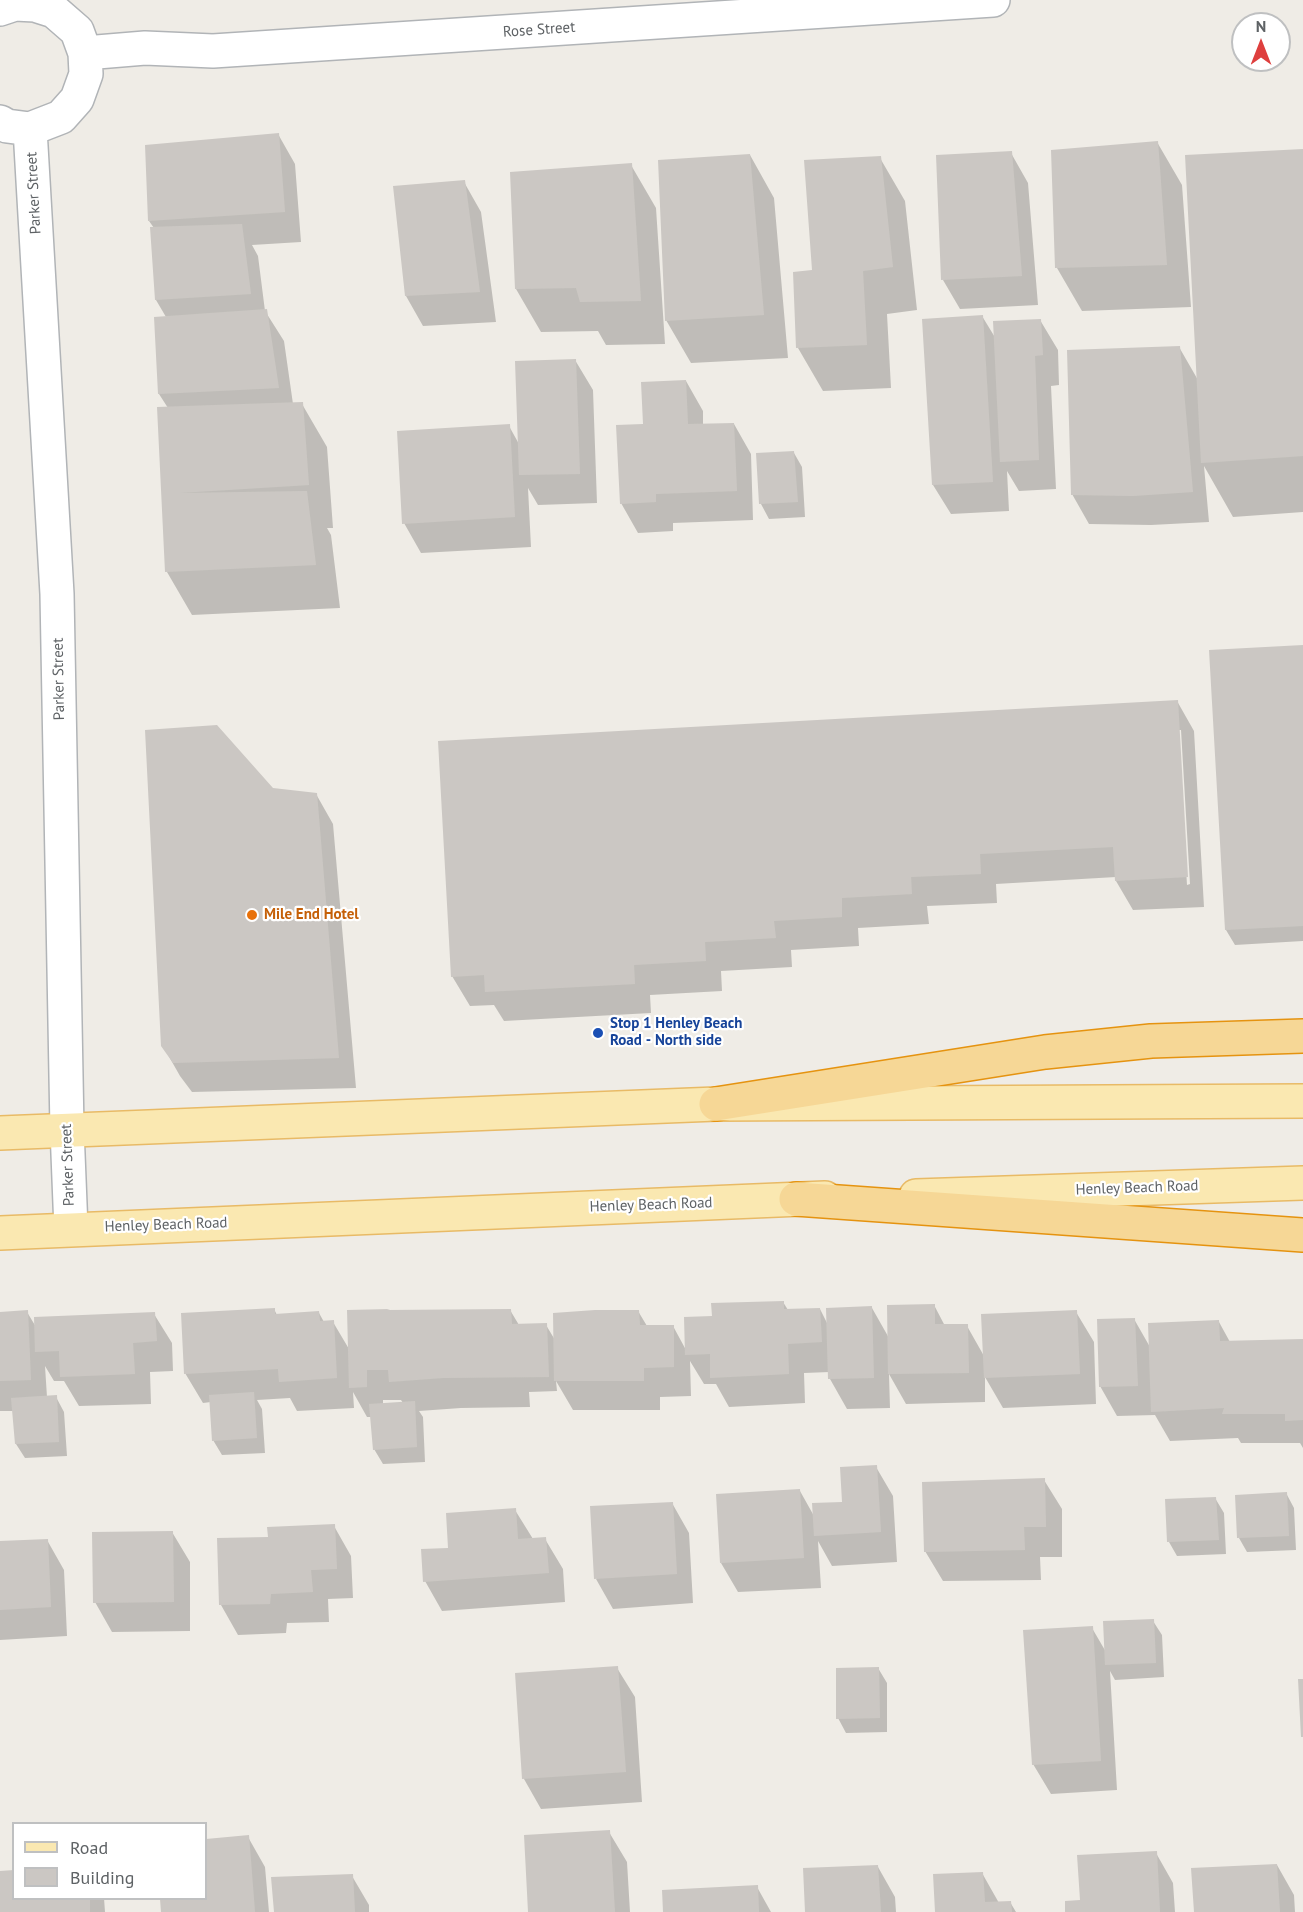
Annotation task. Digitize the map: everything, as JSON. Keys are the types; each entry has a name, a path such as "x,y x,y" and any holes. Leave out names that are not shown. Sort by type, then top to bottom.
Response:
{"highway":[{"path":"716,1104 1045,1052 1151,1041 1303,1036"},
{"path":"796,1199 1303,1235"}],"main road":[{"path":"0,1132 716,1104 1303,1101"},
{"name":"Henley Beach Road","path":"0,1233 796,1199 1303,1183"}],"street":[{"name":"Rose Street","path":"85,53 145,48 213,51 993,0"},
{"path":"10,4 35,5 54,11 77,31 85,53 86,74 77,99 61,117 15,125"},
{"name":"Parker Street","path":"15,125 57,594 71,1229"}],"building":[{"path":"279,133 285,212 148,221 145,145"},
{"path":"1158,141 1167,265 1055,268 1051,150"},
{"path":"1303,149 1303,456 1201,463 1185,155"},
{"path":"1012,151 1022,276 941,280 936,155"},
{"path":"750,154 764,315 665,321 658,160"},
{"path":"881,156 893,267 863,271 867,345 796,348 793,272 812,270 804,160"},
{"path":"632,163 641,301 580,302 576,288 515,289 510,172"},
{"path":"465,180 480,292 405,296 393,186"},
{"path":"242,224 251,294 155,300 150,227"},
{"path":"267,309 279,388 158,394 154,317"},
{"path":"983,315 993,482 932,485 922,319"},
{"path":"1041,319 1043,355 1035,356 1039,460 1000,462 993,321"},
{"path":"1180,346 1193,492 1133,496 1071,495 1067,350"},
{"path":"576,359 580,474 519,475 515,361"},
{"path":"686,380 688,424 734,423 737,491 656,494 656,502 620,504 616,425 643,424 641,382"},
{"path":"303,402 309,485 179,493 307,491 316,565 165,572 157,407"},
{"path":"510,424 515,517 402,524 397,431"},
{"path":"794,451 798,502 759,504 756,453"},
{"path":"1303,645 1303,926 1225,930 1209,650"},
{"path":"1178,700 1188,877 1115,881 1113,847 980,854 981,874 911,877 912,894 842,898 842,917 774,921 776,938 705,942 706,961 634,965 635,984 485,992 484,975 451,977 438,741"},
{"path":"217,725 273,788 317,793 339,1058 173,1063 161,1046 145,730"},
{"path":"784,1301 784,1309 820,1308 822,1342 788,1344 789,1374 710,1378 710,1354 685,1355 684,1317 712,1316 711,1303"},
{"path":"935,1304 935,1324 968,1324 969,1373 888,1374 887,1305"},
{"path":"872,1306 874,1378 828,1379 826,1308"},
{"path":"275,1308 275,1314 319,1311 320,1321 334,1320 337,1378 279,1382 278,1369 184,1374 181,1313"},
{"path":"390,1309 387,1310 511,1309 512,1324 547,1323 549,1377 443,1378 389,1382 388,1370 367,1370 367,1387 349,1388 347,1310"},
{"path":"28,1310 31,1380 0,1381 0,1312"},
{"path":"639,1310 640,1325 674,1325 674,1367 644,1368 644,1381 554,1381 553,1313"},
{"path":"1077,1310 1080,1374 984,1378 981,1314"},
{"path":"155,1312 157,1341 133,1343 135,1374 60,1377 59,1351 35,1352 34,1317"},
{"path":"1135,1318 1138,1386 1099,1387 1097,1319"},
{"path":"1219,1320 1220,1341 1303,1339 1303,1420 1285,1421 1285,1414 1222,1414 1224,1408 1151,1412 1148,1323"},
{"path":"254,1392 257,1438 212,1441 209,1395"},
{"path":"57,1395 59,1442 15,1444 11,1398"},
{"path":"415,1401 417,1447 373,1450 369,1404"},
{"path":"877,1465 881,1532 814,1536 812,1503 842,1502 840,1467"},
{"path":"1045,1478 1046,1527 1024,1527 1025,1550 924,1552 922,1482"},
{"path":"800,1489 804,1558 720,1563 716,1494"},
{"path":"1287,1492 1289,1536 1237,1538 1235,1495"},
{"path":"1216,1497 1219,1540 1167,1542 1165,1499"},
{"path":"673,1502 677,1574 594,1579 590,1506"},
{"path":"516,1508 518,1539 546,1537 549,1573 423,1582 421,1549 448,1548 446,1513"},
{"path":"335,1524 337,1569 311,1570 313,1592 271,1594 270,1604 219,1605 217,1538 268,1537 267,1527"},
{"path":"173,1531 174,1602 93,1603 92,1532"},
{"path":"48,1539 51,1607 0,1610 0,1541"},
{"path":"1154,1619 1156,1663 1105,1665 1103,1621"},
{"path":"1093,1626 1101,1761 1032,1765 1023,1630"},
{"path":"618,1666 626,1772 522,1779 515,1673"},
{"path":"879,1667 880,1718 836,1719 836,1668"},
{"path":"1298,1679 1303,1679 1303,1737 1301,1737"},
{"path":"610,1830 615,1912 528,1912 524,1835"},
{"path":"249,1835 255,1912 161,1912 160,1900 207,1900 207,1839"},
{"path":"1157,1851 1160,1912 1065,1912 1065,1901 1080,1900 1077,1855"},
{"path":"1277,1864 1280,1912 1194,1912 1191,1868"},
{"path":"878,1865 881,1912 805,1912 803,1868"},
{"path":"12,1870 12,1900 90,1900 90,1912 0,1912 0,1871"},
{"path":"983,1872 985,1902 1011,1901 1012,1912 935,1912 933,1874"},
{"path":"353,1874 355,1912 274,1912 271,1877"},
{"path":"758,1885 759,1912 663,1912 662,1890"}],"place":[{"name":"Mile End Hotel","path":"252,915"},
{"name":"Stop 1 Henley Beach Road - North side","path":"598,1033"}]}
